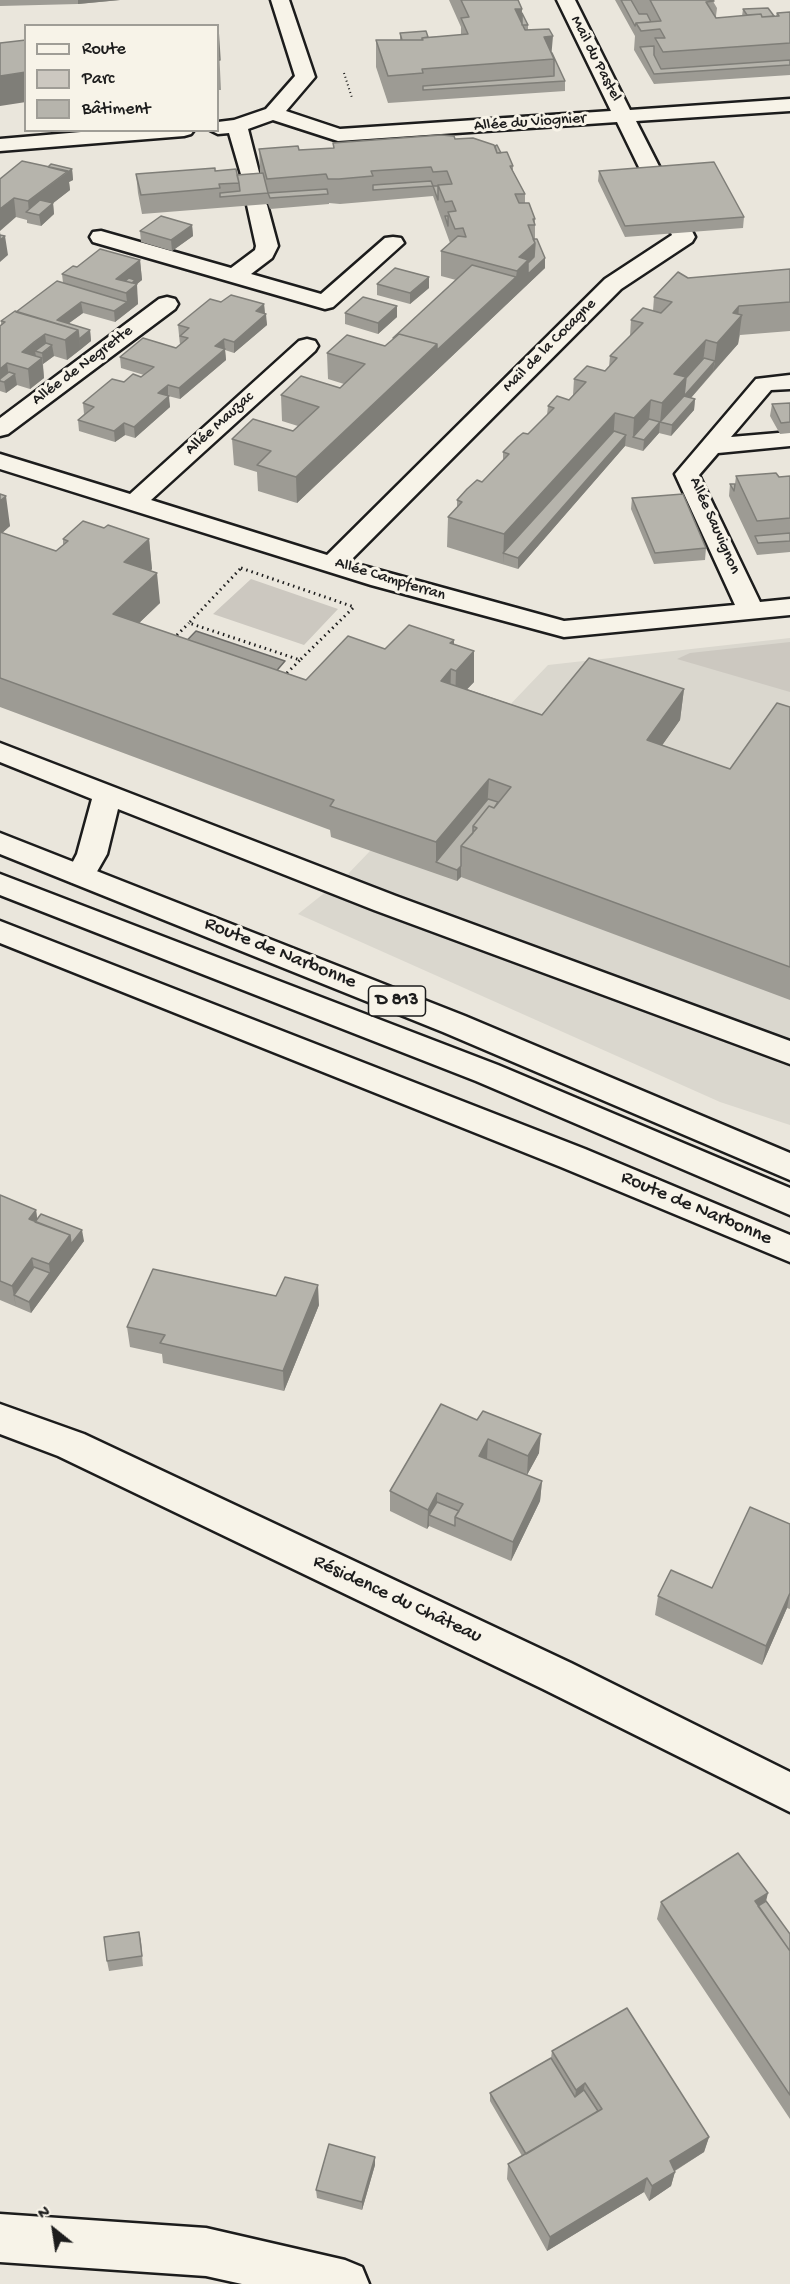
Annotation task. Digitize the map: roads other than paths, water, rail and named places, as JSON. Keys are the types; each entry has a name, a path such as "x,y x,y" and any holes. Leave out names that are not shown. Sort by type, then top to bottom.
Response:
{"street":[{"path":"236,274 264,253 267,246 254,194 227,127 273,113 305,77 280,0"},
{"name":"Mail du Pastel","path":"566,0 625,117"},
{"name":"Allée du Viognier","path":"273,113 338,135 790,105"},
{"name":"Mail de la Cocagne","path":"333,564 613,284 684,237 625,117"},
{"path":"0,145 159,132"},
{"path":"101,237 236,274 325,302 393,243"},
{"name":"Allée de Negrette","path":"0,429 167,304"},
{"name":"Allée Mauzac","path":"134,503 307,346"},
{"name":"Allée Sauvignon","path":"751,611 687,474 765,384 790,382"},
{"path":"712,446 790,439"},
{"name":"Allée Campferran","path":"0,461 380,580 564,629 790,607"},
{"path":"0,752 374,899 790,1053"},
{"path":"81,875 93,854 108,794"},
{"name":"Route de Narbonne","path":"0,843 454,1024 790,1167"},
{"path":"0,884 487,1074 790,1202"},
{"name":"Route de Narbonne","path":"0,931 573,1158 790,1249"},
{"name":"Résidence du Château","path":"0,1419 82,1450 546,1671 790,1793"},
{"path":"0,2238 206,2252 345,2284"}]}
